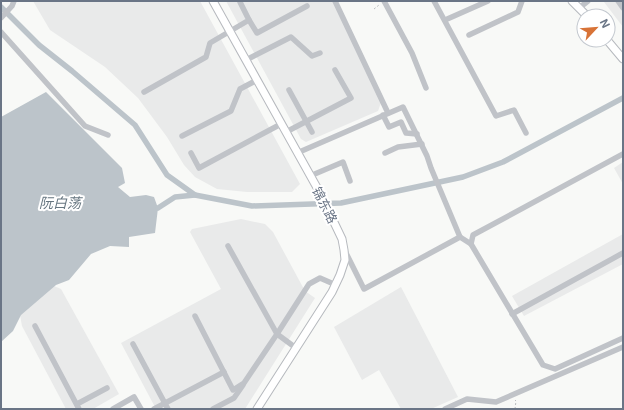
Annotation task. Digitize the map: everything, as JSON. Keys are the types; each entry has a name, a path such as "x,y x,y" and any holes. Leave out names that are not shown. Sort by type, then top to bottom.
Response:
{"main road":[{"name":"锦东路","path":"213,1 320,194 342,239 344,250 345,260 332,292 257,409"},
{"path":"573,1 579,8"},
{"path":"614,48 623,59"}],"street":[{"path":"335,1 385,114 389,127 400,122 406,133 417,134"},
{"path":"384,1 412,53 426,88"},
{"path":"434,1 496,116 514,110 526,133"},
{"path":"445,20 488,1"},
{"path":"469,35 518,12 522,1"},
{"path":"579,8 588,1"},
{"path":"618,1 623,8"},
{"path":"240,2 258,33 307,6"},
{"path":"1,18 13,4"},
{"path":"144,92 206,57 210,43 250,20"},
{"path":"1,32 85,126 108,135"},
{"path":"246,60 291,37 312,56 320,53"},
{"path":"286,132 351,98 336,70"},
{"path":"182,136 231,111 240,90 257,80"},
{"path":"289,90 312,132"},
{"path":"297,153 403,107 422,144 460,237 471,244 543,366 555,369 623,338"},
{"path":"191,153 199,168 281,124"},
{"path":"385,153 398,147 422,144"},
{"path":"471,244 473,235 623,154"},
{"path":"310,176 343,162 350,181"},
{"path":"344,250 364,288 460,237"},
{"path":"228,246 277,334 296,348"},
{"path":"512,314 623,253"},
{"path":"213,409 220,407 234,398 309,284 320,278 336,284"},
{"path":"195,316 233,390 244,383"},
{"path":"35,326 78,407 107,388"},
{"path":"133,344 166,406"},
{"path":"445,409 467,399 496,402 623,347"},
{"path":"154,409 166,406 224,372"},
{"path":"113,409 134,397 140,409"}],"path":[{"path":"374,9 379,5"},
{"path":"513,395 516,401 515,409"}],"shaded area":[{"path":"33,1 200,1 300,184 292,192 247,192 217,189 195,177 184,165 167,137 138,98 105,67 50,30"},
{"path":"226,1 334,1 382,100 378,111 306,142 301,139"},
{"path":"603,1 623,1 623,27 616,18 616,8 609,8"},
{"path":"623,162 623,184 614,168"},
{"path":"241,219 265,224 273,232 305,291 315,298 245,409 156,409 121,343 221,289 190,232 192,229"},
{"path":"623,234 623,264 524,316 512,296"},
{"path":"54,286 61,289 119,394 93,409 66,409 22,326 20,315"},
{"path":"401,287 458,397 431,409 401,409 379,370 362,380 334,327"}],"water":[{"name":"阮白荡","path":"46,92 122,168 125,183 118,187 130,197 146,195 154,197 158,208 155,233 129,237 129,247 110,246 91,254 69,280 56,285 21,315 13,331 1,342 1,117"}],"waterway":[{"path":"1,7 39,45 135,125 167,175 195,195 252,206 341,203 463,177 503,162 623,98"},
{"path":"158,208 175,197 195,195"}]}
